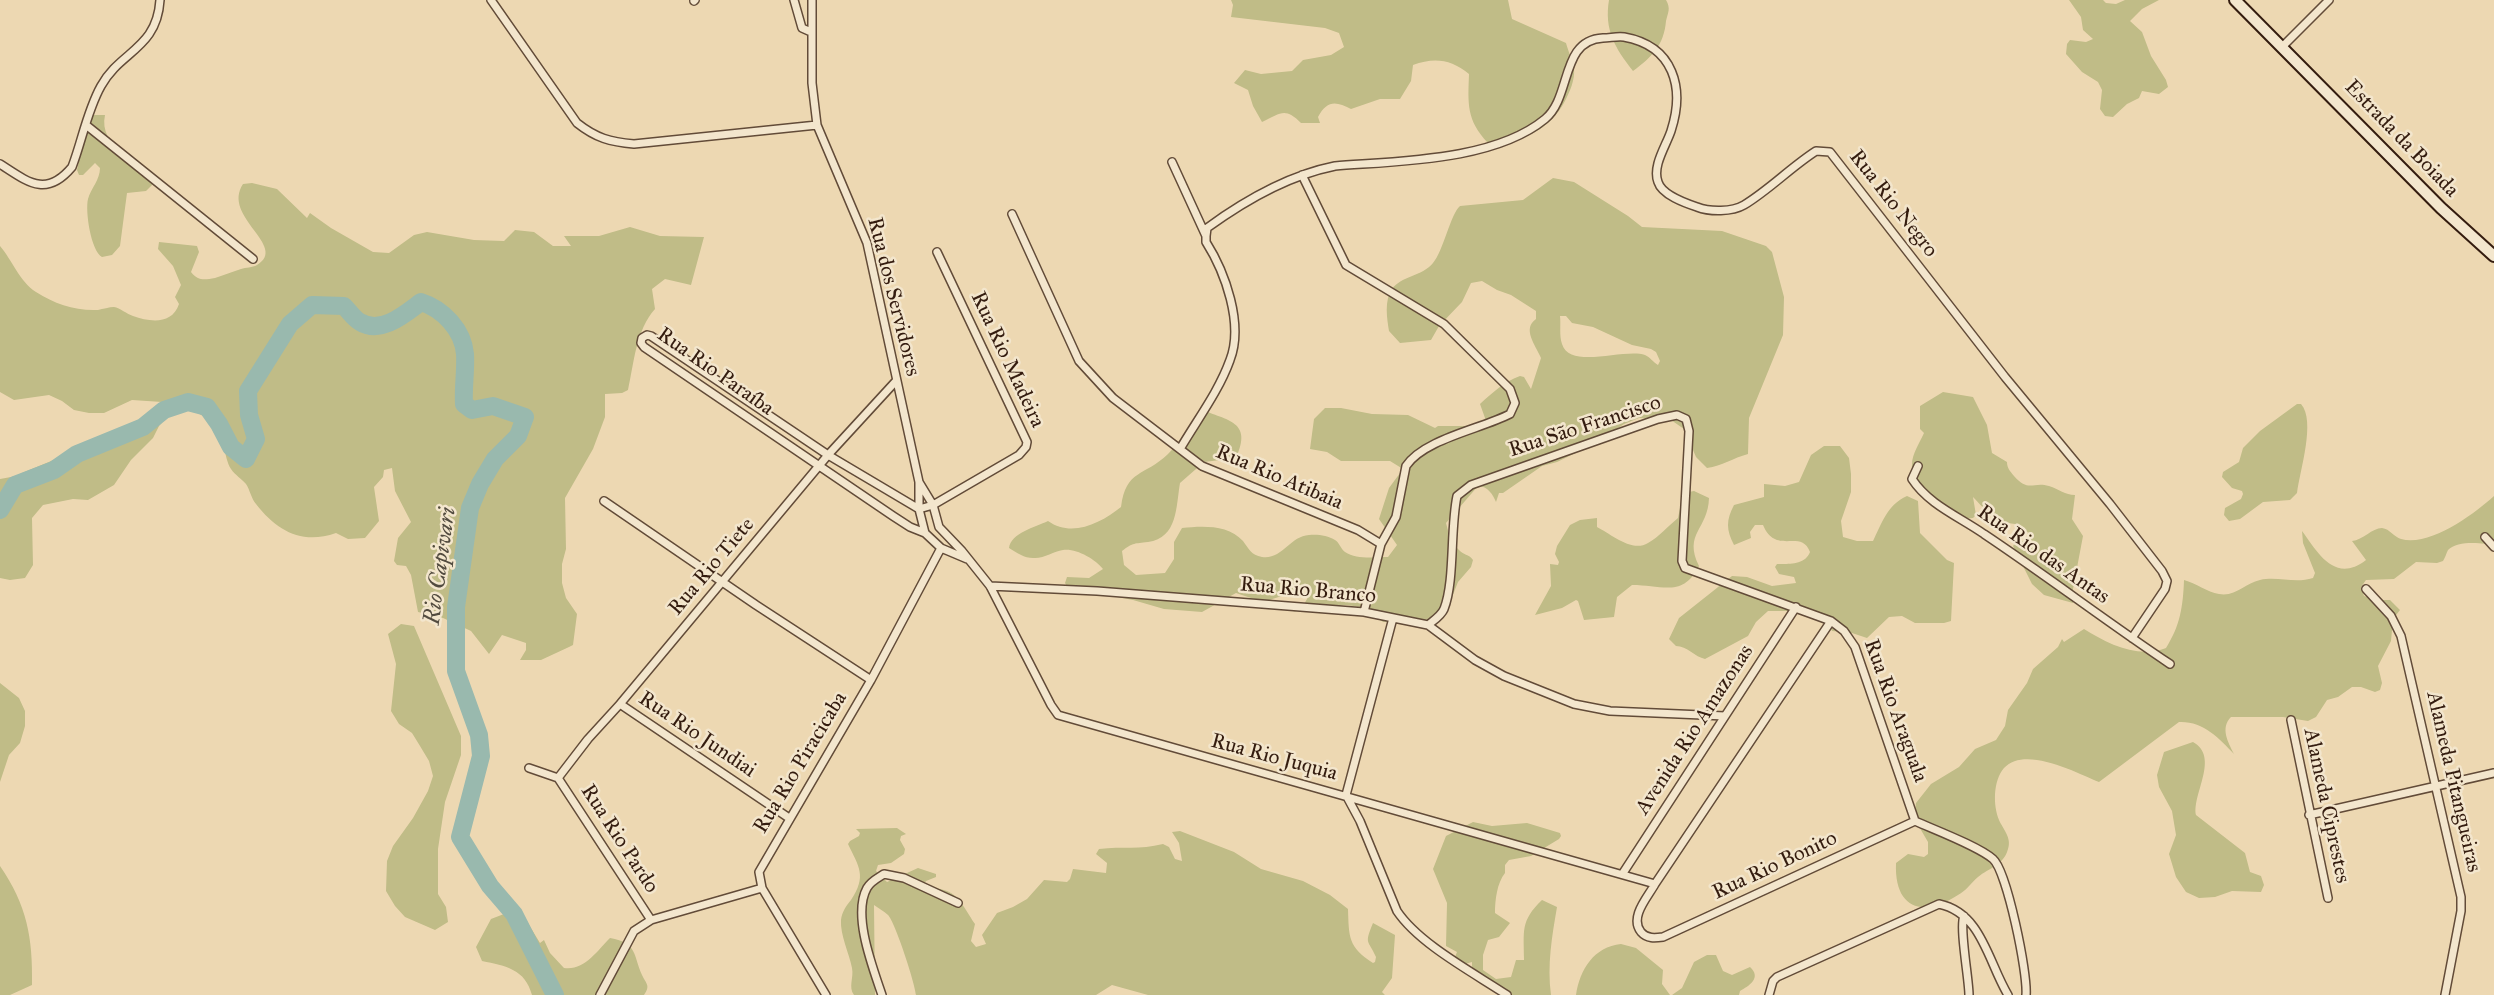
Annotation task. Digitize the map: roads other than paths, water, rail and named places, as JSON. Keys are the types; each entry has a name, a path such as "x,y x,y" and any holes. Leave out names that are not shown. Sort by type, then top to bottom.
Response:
{"main road":[{"name":"Estrada da Boiada","path":"2235,0 2441,208 2494,256"}],"street":[{"path":"0,164 34,183 44,186 58,183 72,167 104,80 147,38 156,25 160,0"},
{"path":"491,0 577,123 594,137 634,144 817,125"},
{"path":"794,0 802,28 811,32"},
{"name":"Rua dos Servidores","path":"812,0 812,83 817,125 867,243 919,482 919,509 925,533"},
{"path":"2283,46 2329,0"},
{"name":"Rua Rio Negro","path":"1206,236 1207,228 1226,215 1302,174 1335,166 1442,157 1488,146 1535,126 1551,113 1581,46 1593,38 1621,36 1636,40 1653,49 1665,60 1673,73 1678,92 1671,131 1658,164 1657,177 1661,188 1700,209 1716,211 1741,207 1816,151 1830,152 2005,377 2162,571 2167,581 2165,589 2132,638"},
{"path":"86,125 253,259"},
{"path":"1172,162 1206,236 1206,242 1223,274 1230,299 1234,343 1232,357 1223,377 1180,449"},
{"path":"1302,174 1346,265 1444,324 1503,380 1514,397 1514,409 1510,414 1429,447 1410,460 1406,466 1395,517 1381,544 1364,611"},
{"name":"Rua Rio Atibaia","path":"1012,214 1079,361 1113,398 1202,466 1358,530 1381,544"},
{"name":"Rua Rio Madeira","path":"919,509 933,505 1019,455 1027,442 937,252"},
{"name":"Rua Rio Paraíba","path":"919,509 828,455 651,336 642,338 644,347 893,516 925,533 941,548"},
{"name":"Rua Rio Tiete","path":"558,778 828,455 896,381"},
{"name":"Rua São Francisco","path":"1428,625 1444,610 1457,496 1483,480 1676,415 1686,419 1689,431 1682,561 1685,568 1831,621"},
{"name":"Rua Rio das Antas","path":"1918,466 1912,479 1918,489 1933,502 1985,534 2170,664"},
{"name":"Rua dos Servidores","path":"919,482 933,505 939,527"},
{"path":"604,501 721,582 871,680"},
{"path":"925,533 939,527"},
{"name":"Rua Rio Juquia","path":"939,527 990,586 1058,715 1655,884"},
{"path":"2485,537 2494,547"},
{"name":"Rua Rio Juquia","path":"941,548 968,559"},
{"name":"Rua Rio Piracicaba","path":"761,888 759,872 762,864 871,680 941,548"},
{"name":"Rua Rio Branco","path":"990,586 1097,591 1364,611 1428,625 1475,660 1504,676 1574,704 1623,712 1725,716"},
{"name":"Alameda Pitangueiras","path":"2366,589 2391,617 2401,636 2461,897 2461,911 2445,995"},
{"name":"Avenida Rio Amazonas","path":"1623,873 1796,607"},
{"path":"1393,618 1346,796 1360,821 1397,911 1405,922 1425,940 1507,995"},
{"path":"1655,884 1831,621"},
{"name":"Rua Rio Araguala","path":"1831,621 1844,631 1855,647 1915,821"},
{"name":"Rua Rio Jundiai","path":"620,704 789,818"},
{"name":"Alameda Ciprestes","path":"2291,720 2328,898"},
{"path":"529,768 558,778"},
{"path":"2309,815 2494,773"},
{"name":"Rua Rio Pardo","path":"558,778 651,920"},
{"path":"1915,821 1993,858 1999,865 2019,934 2027,985 2026,995"},
{"name":"Rua Rio Bonito","path":"1655,884 1637,919 1641,932 1650,938 1656,938 1915,821"},
{"path":"882,995 870,959 862,919 868,887 884,874 904,878 958,903"},
{"path":"761,888 826,995"},
{"name":"Rua Rio Pardo","path":"600,995 634,931 651,920 761,888"},
{"path":"1769,995 1777,977 1932,905 1945,905 1956,909 1973,925 1988,950 2008,995"},
{"path":"1964,916 1961,928 1966,951 1969,995"}],"waterway":[{"name":"Rio Capivari","path":"0,510 15,485 54,470 77,454 143,427 164,410 188,402 207,407 231,447 246,459 256,439 249,415 248,391 290,324 312,305 344,306 358,321 376,326 392,321 421,302 444,315 456,329 463,345 464,404 472,410 493,406 525,417 518,436 495,459 470,508 456,607 456,671 479,735 481,756 460,837 490,886 514,914 555,995"}]}
